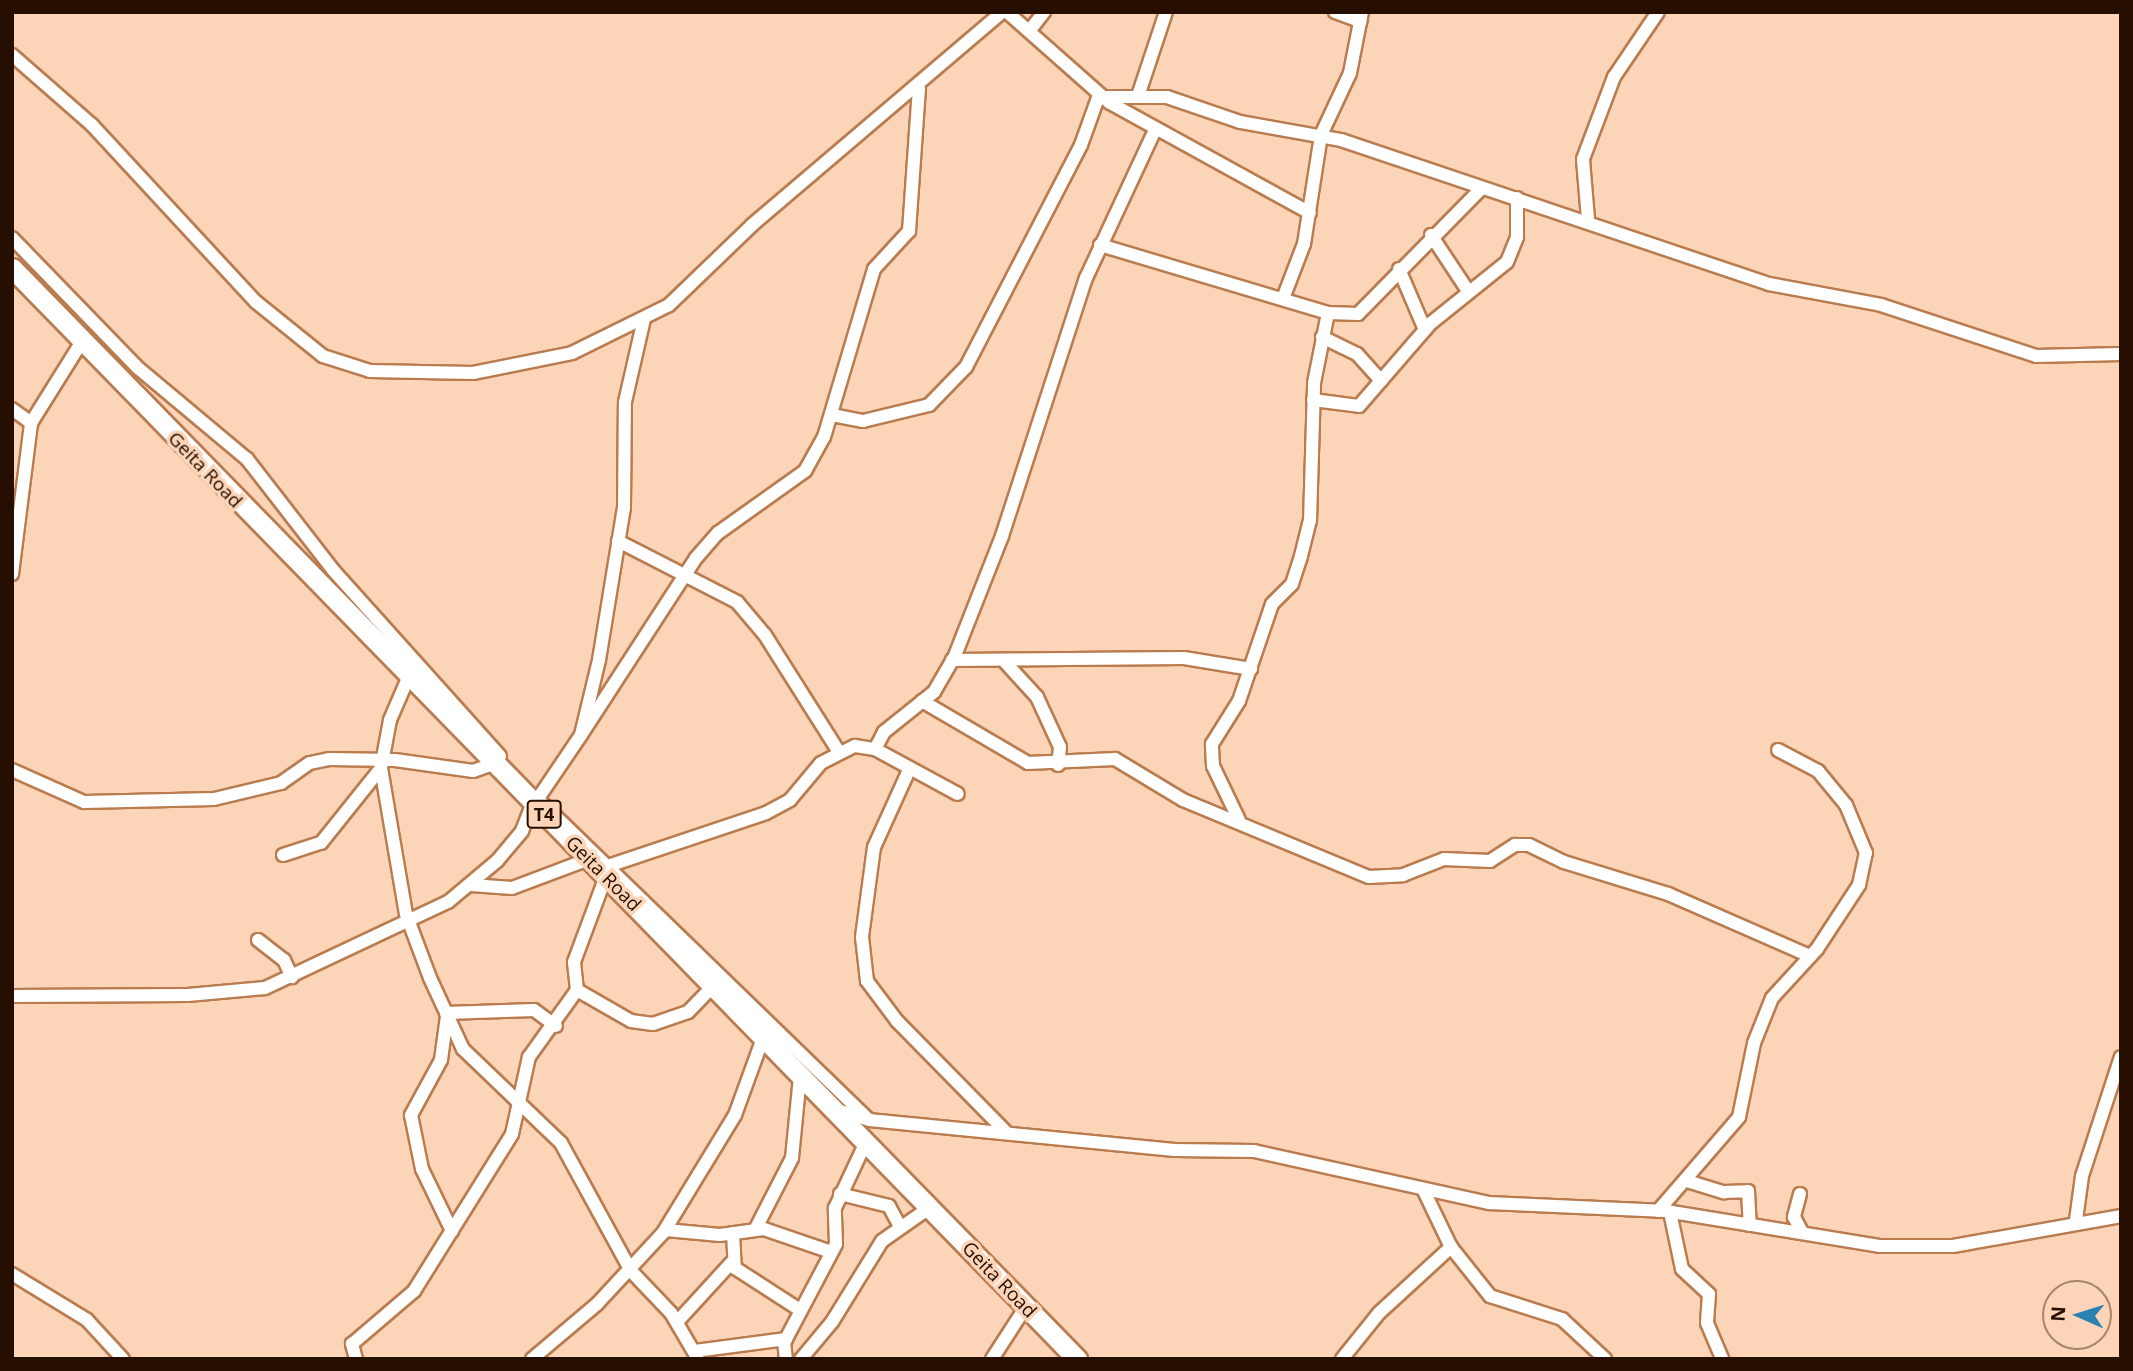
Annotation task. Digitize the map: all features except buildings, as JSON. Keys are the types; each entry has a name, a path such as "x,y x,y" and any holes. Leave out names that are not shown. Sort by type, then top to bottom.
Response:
{"highway":[{"name":"Geita Road","path":"12,268 81,343 535,801 589,859 609,870 713,986 1077,1359"}],"street":[{"path":"12,55 110,143 256,302 347,368 505,370 572,353 644,319 686,291 884,109 919,88 1002,12"},
{"path":"1007,12 1100,96 1155,130 1310,213"},
{"path":"1030,30 1044,12"},
{"path":"1139,93 1166,12"},
{"path":"1284,296 1310,213 1321,135 1350,73 1361,16 1335,12"},
{"path":"1588,219 1583,159 1614,77 1658,12"},
{"path":"12,996 232,993 292,977 409,924 471,885 522,831 535,801 683,579 718,533 805,471 832,415 874,269 909,231 919,88"},
{"path":"1100,96 1139,93 1240,122 1321,135 1482,189 1588,219 1769,284 1881,305 2036,356 2121,354"},
{"path":"832,415 863,421 929,405 966,367 1081,145 1100,96"},
{"path":"875,749 884,732 922,701 953,660 1100,245 1155,130"},
{"path":"1100,245 1284,296 1328,313 1358,314 1431,235 1482,189"},
{"path":"1313,400 1359,406 1425,330 1513,252 1517,198"},
{"path":"1431,235 1468,291"},
{"path":"12,238 138,368 247,459 333,570 535,801 869,1120"},
{"path":"1399,269 1425,330"},
{"path":"1239,820 1211,754 1251,669 1272,604 1292,584 1310,521 1313,400 1328,313"},
{"path":"581,735 618,541 625,401 644,319"},
{"path":"1322,337 1357,354 1381,381"},
{"path":"12,574 31,423 81,343"},
{"path":"12,409 31,423"},
{"path":"618,541 683,579 737,602 765,635 839,752"},
{"path":"953,660 1184,658 1251,669"},
{"path":"1004,661 1037,697 1060,747 1058,765"},
{"path":"284,855 321,843 381,763 409,676"},
{"path":"922,701 1028,763 1058,765 1115,758 1183,800 1239,820 1316,860 1378,878 1444,859 1490,861 1515,845 1529,845 1564,862 1668,894 1810,956"},
{"path":"356,1359 352,1343 401,1305 452,1231 522,1108 529,1057 556,1026 577,990 574,962 609,870 766,813 790,800 821,762 855,746 875,749 909,770 958,794"},
{"path":"1664,1212 1739,1117 1763,1018 1859,885 1866,853 1846,805 1818,771 1778,750"},
{"path":"12,770 84,802 178,801 256,791 310,763 381,763 473,771 496,763"},
{"path":"381,763 409,924 446,1014 476,1067 561,1143 631,1271 677,1322 697,1355 784,1340"},
{"path":"909,770 874,847 862,937 867,981 897,1021 1005,1130"},
{"path":"471,885 512,888 589,859"},
{"path":"258,940 284,960 292,977"},
{"path":"577,990 631,1021 653,1024 688,1012 713,986"},
{"path":"446,1014 534,1010 556,1026"},
{"path":"446,1014 441,1060 411,1115 422,1169 452,1231"},
{"path":"532,1359 631,1271 666,1230 735,1115 763,1038"},
{"path":"2076,1220 2082,1176 2121,1057"},
{"path":"755,1230 792,1158 800,1076"},
{"path":"830,1108 869,1120 1005,1130 1175,1150 1254,1151 1424,1191 1529,1207 1664,1212 1879,1246 1953,1246 2076,1220 2121,1216"},
{"path":"787,1358 784,1340 831,1252 841,1194 865,1144"},
{"path":"1687,1181 1721,1191 1748,1191 1750,1225"},
{"path":"1424,1191 1451,1247 1490,1296 1562,1319 1605,1359"},
{"path":"841,1194 889,1206 899,1225"},
{"path":"1800,1194 1794,1217 1802,1232"},
{"path":"801,1359 899,1225 929,1208"},
{"path":"1664,1212 1682,1269 1709,1294 1707,1323 1722,1359"},
{"path":"666,1230 733,1233 755,1230 786,1233 831,1252"},
{"path":"677,1322 731,1263 733,1233"},
{"path":"1342,1359 1379,1313 1451,1247"},
{"path":"731,1263 800,1310"},
{"path":"12,1274 88,1320 123,1359"},
{"path":"992,1359 1025,1308"}]}
